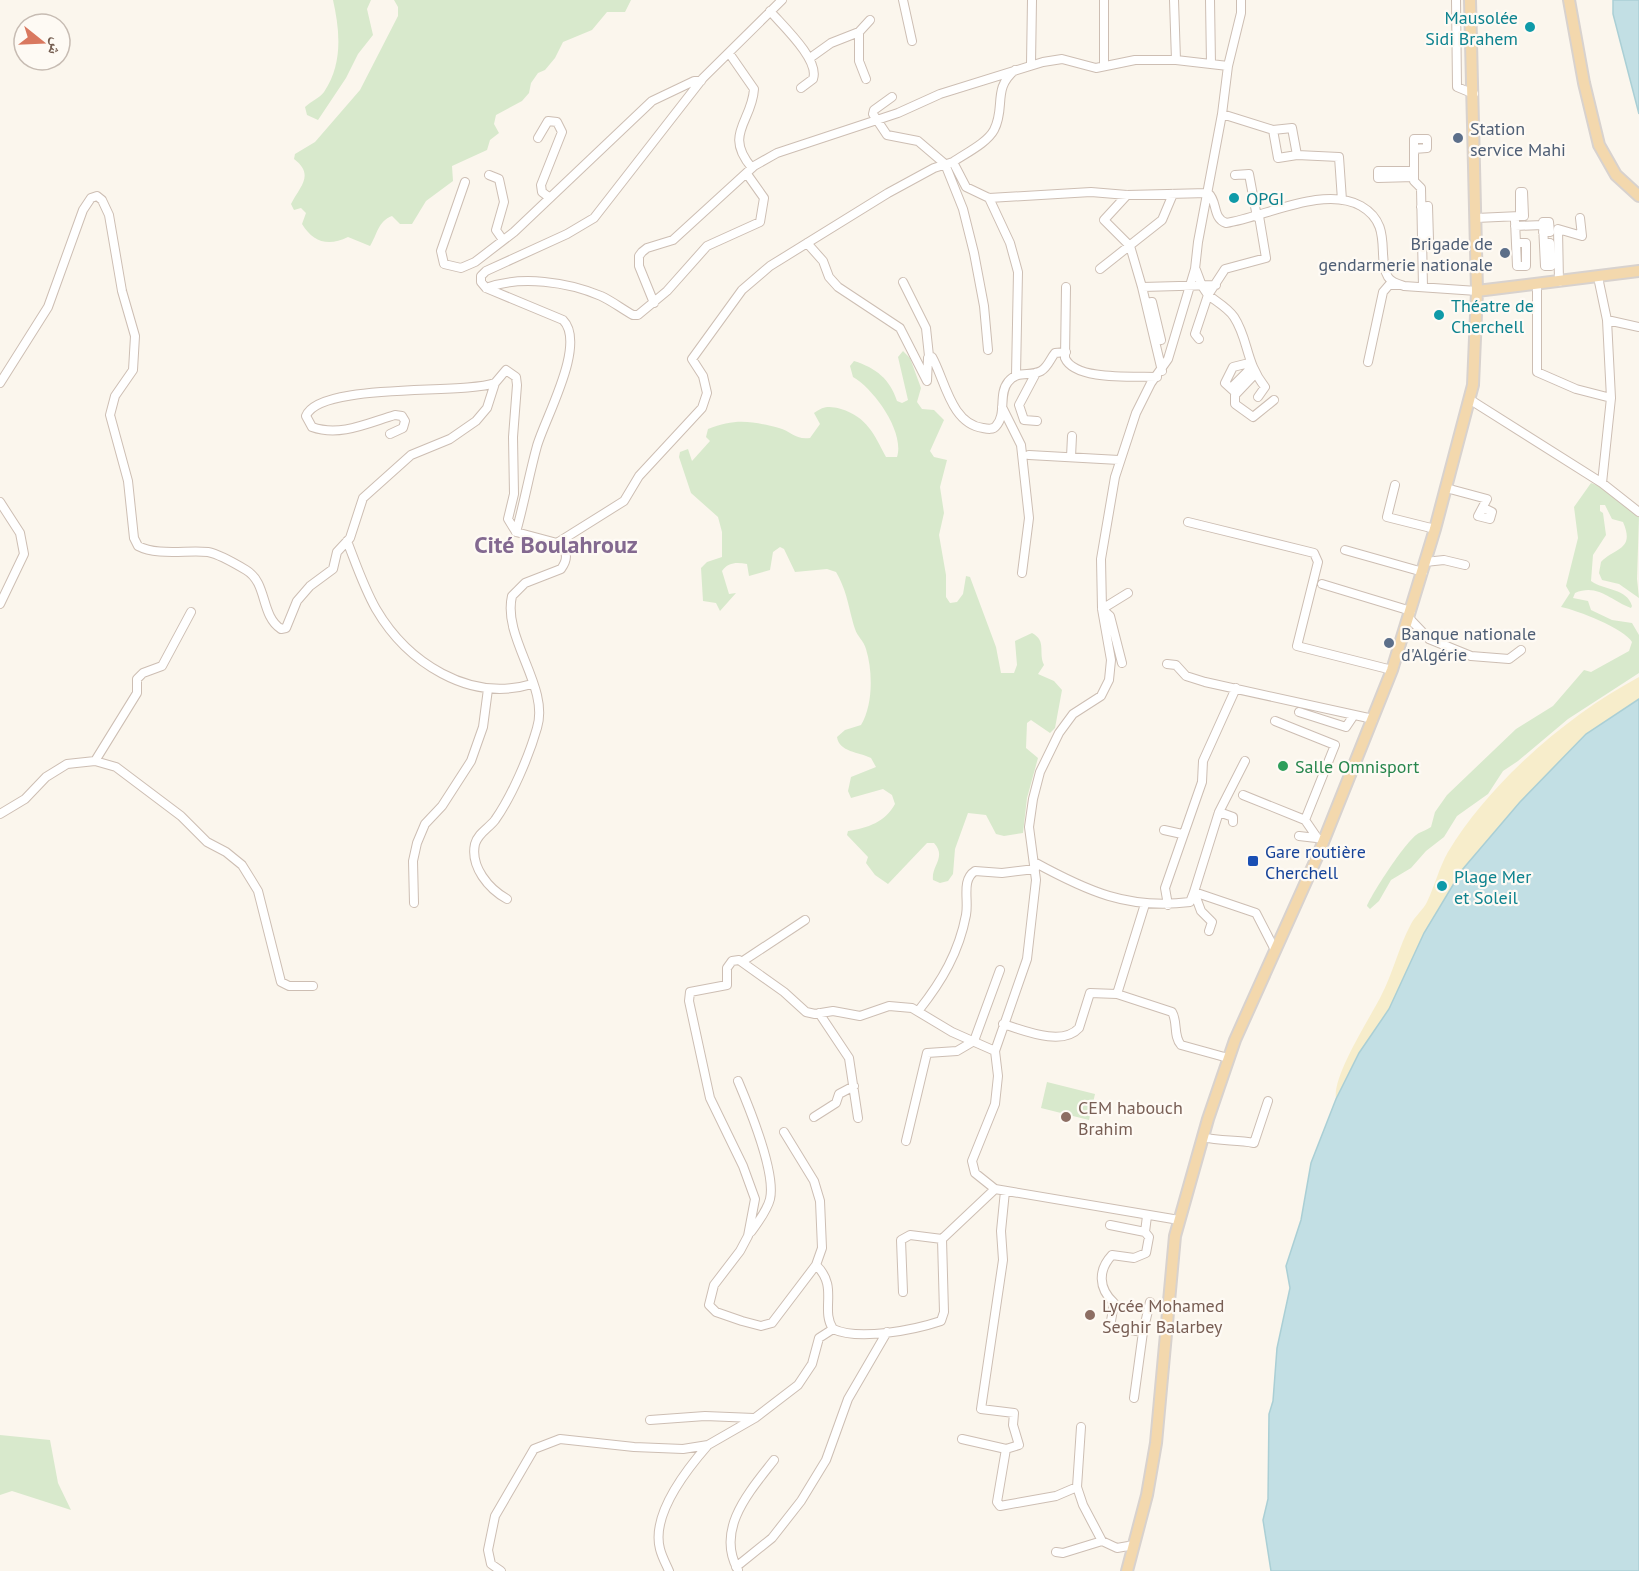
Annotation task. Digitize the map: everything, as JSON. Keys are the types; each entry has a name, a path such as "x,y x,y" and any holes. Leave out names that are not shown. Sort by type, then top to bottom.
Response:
{"main road":[{"path":"1127,1571 1156,1443 1171,1277 1179,1220 1203,1137 1228,1058 1392,670 1435,529 1469,399 1475,361 1477,291 1470,0"},
{"path":"1569,0 1584,83 1599,145 1616,175 1639,196"},
{"path":"1477,291 1639,271"}],"street":[{"path":"516,532 537,445 564,376 570,334 566,323 560,318 486,288 480,279 486,271 567,234 594,218 701,81 782,0"},
{"path":"903,0 912,41"},
{"path":"1030,64 1032,0"},
{"path":"1104,0 1104,66"},
{"path":"1174,0 1176,60"},
{"path":"1210,0 1211,64"},
{"path":"1179,1220 995,1189 975,1173 972,1161 995,1104 998,1076 995,1051 1027,959 1035,889 1035,866 1029,827 1040,772 1065,723 1073,714 1101,696 1109,680 1111,660 1102,609 1102,546 1119,460 1136,412 1171,352 1196,269 1198,242 1222,114 1228,66 1241,13 1241,0"},
{"path":"1456,0 1457,87 1474,94"},
{"path":"770,10 810,58 815,75 801,88"},
{"path":"810,58 831,43 859,32 870,20"},
{"path":"859,32 860,61 866,80"},
{"path":"486,288 521,283 568,285 603,297 633,315 654,303 667,291 707,246 760,222 764,198 740,149 738,139 754,89 729,53"},
{"path":"654,303 639,266 639,256 647,248 673,240 750,171 777,153 877,120 940,94 1030,64 1062,59 1096,68 1135,60 1176,60 1228,66"},
{"path":"1001,88 1015,70"},
{"path":"557,543 624,501 639,476 702,408 707,393 703,376 692,359 742,290 770,266 888,193 949,163 992,133 997,124 1001,88 998,78 993,76"},
{"path":"465,182 441,250 442,261 448,266 466,267 503,240 652,101 694,81 701,81"},
{"path":"892,97 873,111 887,135 918,141 949,163 966,187 989,198 1091,192 1127,195 1208,193 1212,197 1217,217 1223,223 1258,217 1317,199 1342,200 1362,207 1377,223 1383,235 1386,272 1368,362"},
{"path":"1222,114 1273,130 1292,128 1297,155"},
{"path":"538,138 548,121 557,122 561,127 562,132 541,184 542,192 550,198"},
{"path":"1273,130 1278,158 1297,155 1339,157 1342,200"},
{"path":"1414,149 1414,174 1421,189 1422,287"},
{"path":"949,163 974,253 984,306 988,350"},
{"path":"1199,339 1195,334 1208,295 1225,269 1266,258 1249,174 1235,176"},
{"path":"489,175 499,179 503,199 496,230 503,240"},
{"path":"1100,269 1162,220 1173,194"},
{"path":"1127,195 1104,220 1130,246 1155,341 1159,374"},
{"path":"0,383 48,308 86,204 91,198 99,197 109,215 122,291 135,336 133,370 115,396 110,415 128,481 134,538 138,546 156,550 210,552 246,570 259,585 272,620 284,629 289,626 297,601 310,586 333,569 337,552 347,541 355,526 363,498 411,455 450,439 476,421 487,408 495,383 506,370 511,372 517,380 513,437 514,486 508,519 516,532 557,543 566,552 567,558 561,569 520,585 510,602 518,640 540,708 538,727 518,776 495,820 476,842 475,852 480,872 492,891 507,899"},
{"path":"929,356 939,371 950,399 963,418 978,428 991,429 996,426 1005,387 1016,375 1018,272 1006,234 989,198"},
{"path":"1476,218 1518,216 1515,226 1516,243"},
{"path":"1559,282 1558,229 1582,236 1580,219"},
{"path":"1515,226 1543,228 1544,243"},
{"path":"807,243 823,261 829,277 838,287 900,328 927,381 929,356 926,328 903,282"},
{"path":"1196,269 1208,295 1234,318 1251,368 1265,387 1258,397"},
{"path":"1386,272 1389,279 1404,286"},
{"path":"1598,276 1607,320 1611,398 1602,483"},
{"path":"1142,287 1216,285"},
{"path":"1383,292 1389,285 1477,291"},
{"path":"1537,285 1537,372 1576,389 1611,398"},
{"path":"1066,287 1068,364 1084,374 1159,374"},
{"path":"1607,320 1639,327"},
{"path":"1016,375 1036,373 1047,367 1055,353 1066,352"},
{"path":"1234,390 1225,383 1233,366 1251,368"},
{"path":"1251,368 1234,390 1235,404 1252,417 1274,400"},
{"path":"1036,373 1019,405 1024,420 1037,421"},
{"path":"390,434 403,428 405,421 402,416 395,415 346,430 331,431 312,427 306,416 314,406 349,395 495,383"},
{"path":"1469,399 1602,483 1639,512"},
{"path":"1002,407 1021,445 1029,518 1023,573"},
{"path":"1071,457 1072,436"},
{"path":"1029,455 1119,460"},
{"path":"1395,485 1387,517 1435,529"},
{"path":"1446,488 1487,499 1484,508"},
{"path":"0,502 20,533 24,554 0,604"},
{"path":"1188,522 1314,553 1318,562 1297,646 1392,670"},
{"path":"347,541 375,608 404,648 446,676 467,685 510,690 532,684"},
{"path":"1345,550 1424,567 1444,560 1465,565"},
{"path":"1322,584 1410,615 1429,639 1471,656 1509,659 1521,650"},
{"path":"1102,609 1128,593"},
{"path":"1102,609 1110,616 1122,663"},
{"path":"95,761 137,693 137,679 143,673 162,666 191,612"},
{"path":"1167,664 1179,666 1186,676 1373,719"},
{"path":"1168,904 1165,888 1202,782 1203,761 1236,688"},
{"path":"414,903 413,861 417,843 425,824 442,806 471,761 483,727 488,689"},
{"path":"1299,712 1346,727 1354,715"},
{"path":"1275,721 1335,745 1305,820"},
{"path":"0,814 25,799 46,777 67,764 95,761 116,767 181,816 207,842 226,852 242,865 258,891 281,982 289,986 313,986"},
{"path":"1209,931 1212,922 1193,898 1219,812 1245,761"},
{"path":"1243,795 1305,820 1321,837"},
{"path":"1219,812 1233,816 1233,822"},
{"path":"1164,830 1182,834"},
{"path":"1299,836 1321,837"},
{"path":"919,1010 938,986 953,959 966,913 967,878 975,871 1002,873 1035,866 1097,894 1145,904 1168,904 1205,896 1256,913 1274,948"},
{"path":"1117,994 1145,904"},
{"path":"743,961 805,920"},
{"path":"748,1236 755,1200 744,1166 709,1096 688,996 694,989 727,985 729,964 735,960 743,961 806,1012 834,1011 860,1016 894,1005 919,1010 952,1032 995,1051"},
{"path":"906,1141 927,1053 957,1051 974,1041 1000,970"},
{"path":"1003,1024 1046,1035 1068,1035 1079,1028 1090,993 1117,994 1172,1012 1177,1041 1180,1045 1228,1058"},
{"path":"819,1013 849,1058 858,1118"},
{"path":"738,1081 762,1149 770,1184 770,1199 764,1213 710,1293 709,1305 716,1312 761,1326 772,1323 816,1265 822,1248 820,1201 814,1181 784,1132"},
{"path":"814,1118 836,1103 839,1094 854,1086"},
{"path":"1203,1137 1223,1142 1240,1140 1254,1143 1268,1101"},
{"path":"669,1571 659,1547 662,1520 686,1469 708,1445 755,1418 798,1385 812,1364 819,1338 833,1329 853,1334 887,1332 942,1320 945,1310 942,1239 995,1189"},
{"path":"962,1439 1006,1449 1019,1445 1013,1425 1014,1413 981,1409 1003,1260 1001,1231 1005,1191"},
{"path":"1145,1232 1148,1216"},
{"path":"1110,1225 1145,1232 1149,1237 1146,1253 1134,1258 1113,1254 1105,1264 1101,1278 1105,1292 1114,1303 1110,1327 1143,1332"},
{"path":"903,1292 901,1240 910,1235 942,1239"},
{"path":"816,1265 825,1274 829,1286 830,1320 833,1329"},
{"path":"1134,1398 1143,1332 1150,1302"},
{"path":"774,1460 741,1503 729,1536 737,1569 771,1538 801,1501 826,1460 848,1399 887,1332"},
{"path":"650,1420 705,1416 755,1418"},
{"path":"1082,1427 1077,1487 1083,1505 1102,1540 1117,1548 1134,1545"},
{"path":"501,1571 491,1564 488,1550 491,1529 534,1449 560,1439 634,1448 683,1449 708,1445"},
{"path":"1006,1449 998,1502 1000,1506 1056,1496 1077,1487"},
{"path":"1056,1552 1063,1553 1102,1540"}],"green space":[{"path":"333,0 371,0 367,9 373,35 358,54 346,78 318,120 307,115 305,107 324,92 337,59 338,35"},
{"path":"394,0 631,0 625,12 607,12 592,30 563,42 555,58 545,70 538,73 531,83 529,93 522,101 496,115 494,124 499,133 490,140 487,150 452,166 453,181 426,201 412,224 400,224 392,216 387,218 370,246 348,237 334,242 322,241 311,235 302,224 306,213 301,208 294,210 291,204 305,176 304,170 294,159 295,154 315,142 360,90 398,16 398,7"},
{"path":"903,351 910,358 921,388 917,402 922,409 934,410 944,420 930,451 934,457 947,460 940,487 944,513 939,535 946,575 946,597 950,603 957,602 963,594 966,576 970,577 996,647 1001,673 1014,673 1017,665 1015,641 1032,633 1041,643 1044,665 1038,674 1054,681 1062,690 1055,728 1050,733 1031,720 1027,723 1026,748 1038,758 1027,798 1023,833 1004,836 996,834 986,815 968,813 955,849 953,874 948,881 940,883 933,880 939,857 938,848 934,843 927,843 888,884 875,875 866,863 868,857 847,835 848,831 869,826 881,820 895,804 892,795 883,789 851,798 848,791 851,777 876,767 871,758 841,746 837,737 845,730 861,725 868,708 871,678 866,649 856,632 845,593 836,572 827,569 795,572 784,549 780,547 773,552 770,570 749,576 747,564 733,563 724,568 722,571 729,594 736,593 720,611 716,603 703,601 701,568 707,562 722,557 722,532 718,517 691,493 679,457 680,452 688,449 692,461 710,441 706,437 708,429 727,423 760,424 783,429 797,437 810,438 820,424 814,413 830,407 850,412 864,422 886,457 897,457 896,436 886,412 870,391 853,377 850,366 854,361 881,375 890,386 897,401 902,403 908,400 898,357"},
{"path":"1591,483 1602,487 1639,517 1637,579 1639,598 1619,584 1602,580 1599,573 1601,562 1622,547 1627,538 1623,522 1612,519 1605,505 1600,505 1606,535 1593,555 1591,581 1621,593 1632,606 1631,608 1591,590 1575,593 1573,598 1588,601 1591,610 1612,620 1632,623 1639,635 1639,673 1568,719 1503,771 1488,794 1457,816 1444,837 1426,851 1411,868 1391,880 1379,901 1370,909 1367,906 1391,866 1414,837 1431,827 1435,812 1447,795 1516,729 1553,706 1584,670 1591,672 1629,651 1632,642 1620,631 1589,616 1561,607 1570,593 1566,586 1578,538 1574,507"},
{"path":"1047,1082 1095,1094 1089,1120 1041,1108"},
{"path":"0,1435 50,1440 58,1483 71,1510 12,1491 0,1495"}],"sand":[{"name":"Plage Mer et Soleil","path":"1639,677 1639,699 1586,734 1520,802 1462,870 1424,933 1389,1009 1359,1053 1336,1099 1340,1076 1385,987 1407,932 1427,902 1448,852 1465,826 1508,776 1533,752 1585,711"}],"water":[{"path":"1613,0 1639,0 1639,114 1613,14"},
{"path":"1639,699 1639,1571 1271,1571 1263,1520 1268,1499 1269,1414 1273,1401 1277,1348 1290,1288 1286,1266 1301,1220 1311,1163 1336,1099 1359,1053 1389,1009 1424,933 1462,870 1520,802 1586,734"}],"place":[{"name":"Mausolée Sidi Brahem","path":"1530,27"},
{"name":"Station service Mahi","path":"1458,138"},
{"name":"OPGI","path":"1234,198"},
{"name":"Brigade de gendarmerie nationale","path":"1505,253"},
{"name":"Théatre de Cherchell","path":"1439,315"},
{"name":"Banque nationale d'Algérie","path":"1389,643"},
{"name":"Salle Omnisport","path":"1283,766"},
{"name":"Gare routière Cherchell","path":"1253,861"},
{"name":"Plage Mer et Soleil","path":"1442,886"},
{"name":"CEM habouch Brahim","path":"1066,1117"},
{"name":"Lycée Mohamed Seghir Balarbey","path":"1090,1315"}],"district":[{"name":"Cité Boulahrouz","path":"556,544"}]}
